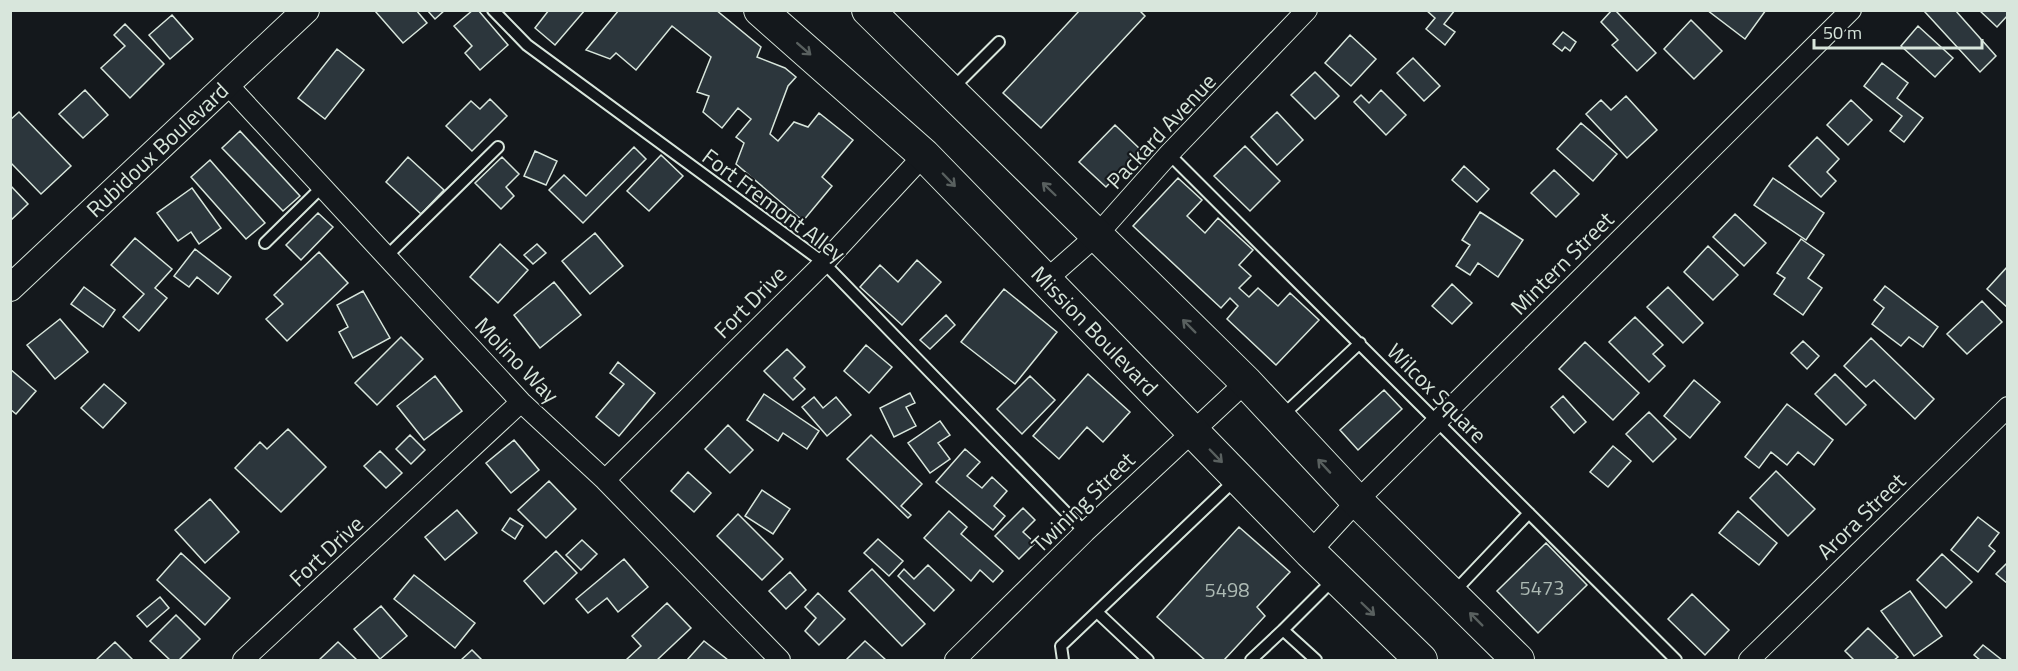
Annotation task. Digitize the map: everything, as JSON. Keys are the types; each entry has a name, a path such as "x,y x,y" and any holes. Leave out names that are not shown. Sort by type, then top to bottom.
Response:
{"main road":[{"name":"Mission Boulevard","path":"760,10 924,155 1310,552 1421,660"},
{"path":"868,10 1246,382 1357,501 1518,660"}],"street":[{"name":"Rubidoux Boulevard","path":"10,288 306,10"},
{"name":"Packard Avenue","path":"1046,280 1097,235 1169,154 1307,10"},
{"name":"Mintern Street","path":"1310,552 1357,501 1851,10"},
{"name":"Molino Way","path":"228,85 521,402 605,480 780,660"},
{"name":"Fort Drive","path":"605,480 824,263 924,155"},
{"name":"Twining Street","path":"955,660 1085,532 1246,382"},
{"name":"Fort Drive","path":"243,660 521,402"},
{"name":"Arora Street","path":"1749,660 2007,406"}],"lane":[{"name":"Fort Fremont Alley","path":"493,10 527,45 824,263 1085,532"},
{"path":"949,92 999,42"},
{"path":"387,256 498,147"},
{"name":"Wilcox Square","path":"1169,154 1676,660"},
{"path":"265,243 323,186"},
{"path":"1280,419 1359,343"},
{"path":"1063,660 1062,646 1238,478"},
{"path":"1451,595 1529,513"},
{"path":"1251,660 1336,577"},
{"path":"1097,612 1148,660"},
{"path":"1283,630 1316,660"}],"building":[{"path":"416,10 427,23 403,43 375,11"},
{"path":"427,10 445,10 435,19"},
{"path":"473,10 478,10 508,45 480,70 465,53 472,46 454,26"},
{"path":"549,10 585,10 555,45 535,28"},
{"path":"619,10 716,10 761,47 757,57 785,68 796,77 788,86 770,134 778,141 794,122 808,127 819,113 853,140 822,177 832,186 803,221 736,164 744,143 736,137 751,119 738,108 722,128 703,112 709,96 697,92 711,57 672,26 636,70 616,53 610,59 586,50"},
{"path":"1080,10 1139,10 1145,16 1041,128 1003,93"},
{"path":"1426,10 1455,10 1444,24 1455,32 1445,45 1426,29 1435,18"},
{"path":"1612,10 1615,10 1656,53 1637,71 1612,45 1618,40 1601,22"},
{"path":"1707,10 1766,10 1745,39"},
{"path":"1927,10 1955,10 1996,56 1980,72 1925,12"},
{"path":"1979,10 2008,10 2008,15 1997,27"},
{"path":"172,15 193,39 170,59 149,35"},
{"path":"1691,20 1722,51 1694,79 1664,49"},
{"path":"125,24 164,64 130,98 101,68 125,46 114,35"},
{"path":"1918,26 1953,58 1935,77 1901,46"},
{"path":"1563,32 1576,42 1570,51 1565,47 1562,51 1553,44"},
{"path":"1350,35 1376,59 1351,86 1325,63"},
{"path":"337,49 364,70 325,119 298,98"},
{"path":"1413,58 1440,86 1424,101 1397,73"},
{"path":"1882,63 1908,83 1897,98 1923,118 1904,142 1890,131 1902,116 1864,86"},
{"path":"1315,72 1339,96 1315,119 1291,95"},
{"path":"85,90 108,115 83,138 59,114"},
{"path":"1381,90 1406,115 1386,135 1354,102 1361,95 1369,103"},
{"path":"1626,96 1657,130 1627,158 1586,114 1601,100 1611,110"},
{"path":"490,99 507,116 472,151 446,126 471,101 480,109"},
{"path":"1851,100 1872,120 1848,145 1827,125"},
{"path":"19,112 71,166 41,194 10,162 10,120"},
{"path":"1277,112 1303,140 1277,165 1251,137"},
{"path":"1581,123 1617,154 1593,181 1557,149"},
{"path":"1115,125 1141,150 1106,187 1079,162"},
{"path":"240,131 300,196 283,211 222,148"},
{"path":"1817,137 1839,159 1827,172 1836,181 1821,197 1789,166"},
{"path":"1245,146 1280,181 1250,211 1214,176"},
{"path":"634,147 646,159 583,223 549,190 564,175 586,196"},
{"path":"535,151 557,161 546,185 524,176"},
{"path":"661,155 683,176 649,211 627,191"},
{"path":"408,157 444,190 421,214 386,182"},
{"path":"502,157 519,174 506,187 514,196 501,209 475,183"},
{"path":"210,160 265,223 246,239 191,177"},
{"path":"1464,166 1489,189 1477,202 1452,180"},
{"path":"1554,170 1579,194 1556,217 1531,193"},
{"path":"1178,178 1202,200 1187,216 1205,233 1218,218 1253,250 1239,265 1251,276 1239,288 1249,297 1258,288 1278,306 1290,293 1319,320 1276,365 1227,319 1238,306 1230,298 1221,308 1133,226"},
{"path":"1773,178 1824,213 1806,240 1754,205"},
{"path":"10,185 28,204 10,221"},
{"path":"192,188 221,228 199,244 191,232 178,241 157,213"},
{"path":"1480,212 1523,240 1498,277 1478,263 1470,275 1456,266 1470,245 1462,240"},
{"path":"318,213 333,227 301,260 286,245"},
{"path":"1735,214 1766,243 1744,266 1713,237"},
{"path":"595,233 623,266 590,294 562,261"},
{"path":"135,238 172,269 155,288 167,298 139,331 123,317 144,294 111,265"},
{"path":"1801,239 1824,255 1808,278 1822,288 1803,315 1774,294 1785,278 1777,273"},
{"path":"500,244 528,270 498,303 470,277"},
{"path":"537,244 546,253 533,264 524,255"},
{"path":"1708,246 1738,275 1713,300 1684,272"},
{"path":"195,249 231,277 218,294 197,277 189,287 174,276"},
{"path":"319,252 348,283 287,341 266,319 283,304 274,295"},
{"path":"917,260 941,282 902,325 860,287 880,265 898,282"},
{"path":"2008,266 2008,308 1987,289"},
{"path":"554,282 581,315 540,348 514,315"},
{"path":"1452,284 1472,303 1452,324 1432,306"},
{"path":"1885,286 1938,327 1923,347 1909,337 1901,346 1872,324 1884,308 1874,300"},
{"path":"84,287 115,310 103,327 71,304"},
{"path":"1668,287 1703,323 1683,343 1647,307"},
{"path":"1004,289 1057,332 1015,384 961,342"},
{"path":"363,291 390,338 353,358 339,332 348,327 337,305"},
{"path":"1982,301 2002,322 1967,354 1947,334"},
{"path":"946,315 955,325 930,349 920,340"},
{"path":"1635,317 1663,345 1653,354 1665,366 1649,382 1609,342"},
{"path":"60,319 88,352 55,379 27,345"},
{"path":"401,337 423,359 377,405 355,383"},
{"path":"1871,338 1934,399 1915,419 1874,380 1866,387 1844,366"},
{"path":"1803,341 1819,356 1807,369 1791,353"},
{"path":"1585,342 1639,393 1613,420 1559,369"},
{"path":"866,345 892,367 869,393 844,371"},
{"path":"787,349 805,367 794,378 805,389 793,400 764,371"},
{"path":"618,362 655,393 619,436 596,417 624,384 610,373"},
{"path":"10,369 36,391 16,414 10,409"},
{"path":"1088,374 1130,412 1103,442 1087,427 1059,459 1033,436"},
{"path":"1835,374 1866,405 1846,425 1815,394"},
{"path":"435,376 462,411 424,440 397,406"},
{"path":"1030,376 1055,400 1022,434 997,409"},
{"path":"1694,380 1720,402 1690,438 1664,416"},
{"path":"104,384 126,403 103,428 81,408"},
{"path":"1384,390 1402,409 1358,450 1340,430"},
{"path":"910,393 915,403 906,407 916,426 894,437 880,408"},
{"path":"764,394 819,431 807,449 783,433 778,441 747,420"},
{"path":"1563,396 1586,422 1574,433 1551,407"},
{"path":"814,397 823,408 836,397 851,415 827,436 802,407"},
{"path":"1787,404 1833,440 1814,465 1798,452 1787,465 1771,452 1759,468 1745,457"},
{"path":"1649,412 1676,439 1653,462 1626,434"},
{"path":"940,421 950,435 938,443 950,459 930,473 908,443"},
{"path":"728,425 753,450 730,473 705,449"},
{"path":"288,429 326,467 281,512 235,468 260,442 267,449"},
{"path":"410,435 425,450 411,464 396,449"},
{"path":"871,435 922,484 901,506 911,515 908,518 847,459"},
{"path":"514,440 539,470 511,493 486,463"},
{"path":"1613,446 1631,461 1608,487 1590,472"},
{"path":"965,449 980,462 967,476 982,488 992,477 1007,491 994,506 1005,516 993,530 936,482"},
{"path":"380,451 402,473 386,488 364,466"},
{"path":"1776,471 1815,509 1788,536 1750,498"},
{"path":"688,472 711,493 694,512 671,491"},
{"path":"549,481 576,509 546,538 518,510"},
{"path":"762,490 790,509 773,534 745,516"},
{"path":"210,499 239,532 205,563 175,530"},
{"path":"1023,508 1035,520 1023,532 1035,543 1019,559 995,536"},
{"path":"457,510 477,533 445,560 425,537"},
{"path":"949,511 967,527 961,534 1003,571 993,582 980,570 971,581 924,538"},
{"path":"1738,511 1777,543 1759,565 1719,533"},
{"path":"738,514 783,559 762,580 717,536"},
{"path":"1978,517 1999,533 1989,546 1995,551 1978,572 1951,550"},
{"path":"510,518 523,526 515,539 502,530"},
{"path":"1239,527 1290,572 1257,607 1265,616 1224,660 1205,660 1157,617"},
{"path":"878,539 903,561 889,576 864,553"},
{"path":"582,540 597,554 581,570 566,555"},
{"path":"1546,543 1587,585 1538,633 1497,591"},
{"path":"556,551 577,573 544,604 524,581"},
{"path":"181,553 230,598 205,625 157,580"},
{"path":"1942,554 1972,582 1946,608 1917,580"},
{"path":"624,559 648,587 618,612 607,598 588,613 576,599"},
{"path":"2008,562 2008,584 1996,574"},
{"path":"928,565 954,590 934,611 898,576 904,569 914,579"},
{"path":"872,569 925,624 902,646 849,591"},
{"path":"790,572 806,590 786,609 769,591"},
{"path":"414,575 475,623 455,648 394,599"},
{"path":"1910,591 1942,636 1914,656 1881,611"},
{"path":"818,593 845,619 819,645 805,631 816,618 805,607"},
{"path":"1692,594 1729,630 1705,655 1668,619"},
{"path":"160,597 169,608 147,627 137,616"},
{"path":"667,603 691,628 657,660 626,660 641,646 632,636"},
{"path":"381,606 407,636 380,659 354,629"},
{"path":"176,615 200,639 179,660 170,660 150,641"},
{"path":"1868,628 1898,657 1894,660 1854,660 1845,651"},
{"path":"704,641 728,660 687,660"},
{"path":"865,641 886,660 846,660"},
{"path":"115,642 133,660 96,660"},
{"path":"338,642 357,660 319,660"},
{"path":"1983,645 2002,660 1980,660 1974,655"},
{"path":"472,650 482,660 461,660"}]}
